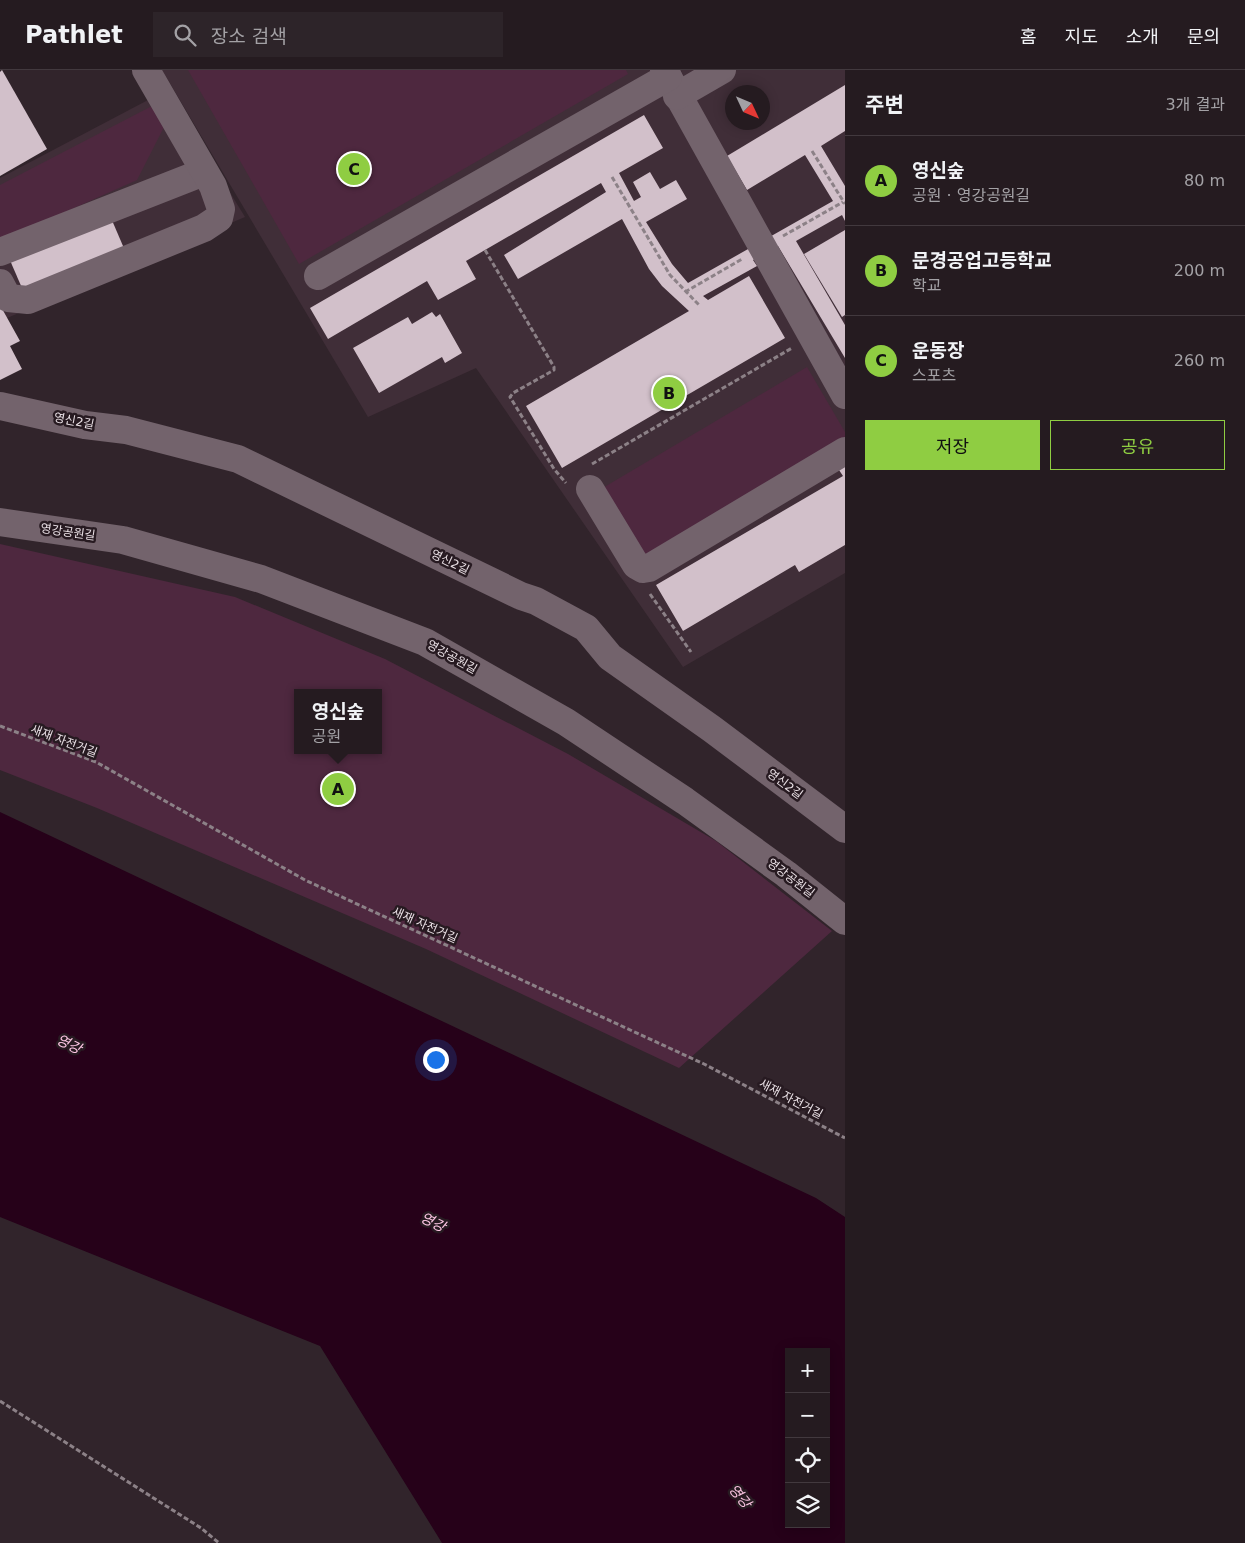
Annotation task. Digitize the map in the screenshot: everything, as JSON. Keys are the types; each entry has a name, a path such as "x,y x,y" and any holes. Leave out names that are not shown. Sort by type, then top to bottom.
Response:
{"street":[{"path":"0,283 8,298 28,300 213,224 219,218 221,209 209,179 146,70"},
{"path":"318,276 670,81 722,70"},
{"path":"670,81 845,395"},
{"path":"0,252 209,179"},
{"name":"영신2길","path":"0,406 85,425 126,430 238,459 521,596 536,601 586,628 610,657 712,729 845,829"},
{"path":"580,480 636,565 643,569 649,568 845,451"},
{"name":"영강공원길","path":"0,522 123,540 252,576 425,642 566,722 677,795 786,874 845,921"}],"path":[{"path":"779,238 844,203 812,151"},
{"path":"612,177 670,275 699,305"},
{"path":"485,250 554,367 554,370 511,394 510,397 564,481"},
{"path":"685,292 749,255"},
{"path":"564,481 580,480 811,335"},
{"path":"564,481 580,480"},
{"path":"645,587 692,652"},
{"name":"새재 자전거길","path":"0,726 96,762 305,880 704,1064 845,1138"},
{"path":"0,1401 201,1528 219,1543"}],"shaded area":[{"path":"162,70 845,70 845,573 683,667 476,368 368,417"},
{"path":"188,70 626,70 628,74 299,264"},
{"path":"167,90 245,217 0,321 0,178"},
{"path":"152,106 164,127 137,180 0,241 0,185"},
{"path":"807,367 845,432 845,441 643,560 601,489"},
{"path":"0,544 235,597 385,659 568,754 716,841 832,931 679,1068 426,949 97,808 0,770"}],"water":[{"name":"영강","path":"0,812 816,1198 845,1217 845,1543 442,1543 320,1346 0,1217"}],"building":[{"path":"2,70 47,149 0,176 0,72"},
{"path":"845,85 845,131 821,146 845,186 845,221 842,215 796,241 845,325 845,358 778,246 753,260 757,266 703,296 708,300 749,276 785,338 562,468 526,406 689,311 662,286 649,269 622,219 518,279 504,255 606,192 601,183 466,261 476,279 438,300 427,281 328,339 310,308 644,115 663,148 619,173 634,201 641,197 633,182 650,172 660,189 676,180 687,199 646,222 672,264 688,283 833,201 805,155 747,190 727,156"},
{"path":"108,211 126,253 25,295 9,258"},
{"path":"845,230 845,315 842,317 804,254"},
{"path":"0,305 20,341 10,346 22,369 0,380"},
{"path":"432,312 436,317 440,314 462,353 445,363 442,357 379,393 353,348 408,317 412,324"},
{"path":"845,458 845,545 799,572 795,565 683,631 656,585 843,476 835,464"}],"place":[{"name":"운동장","path":"354,169"},
{"name":"문경공업고등학교","path":"669,393"},
{"name":"영신숲","path":"338,789"}]}
